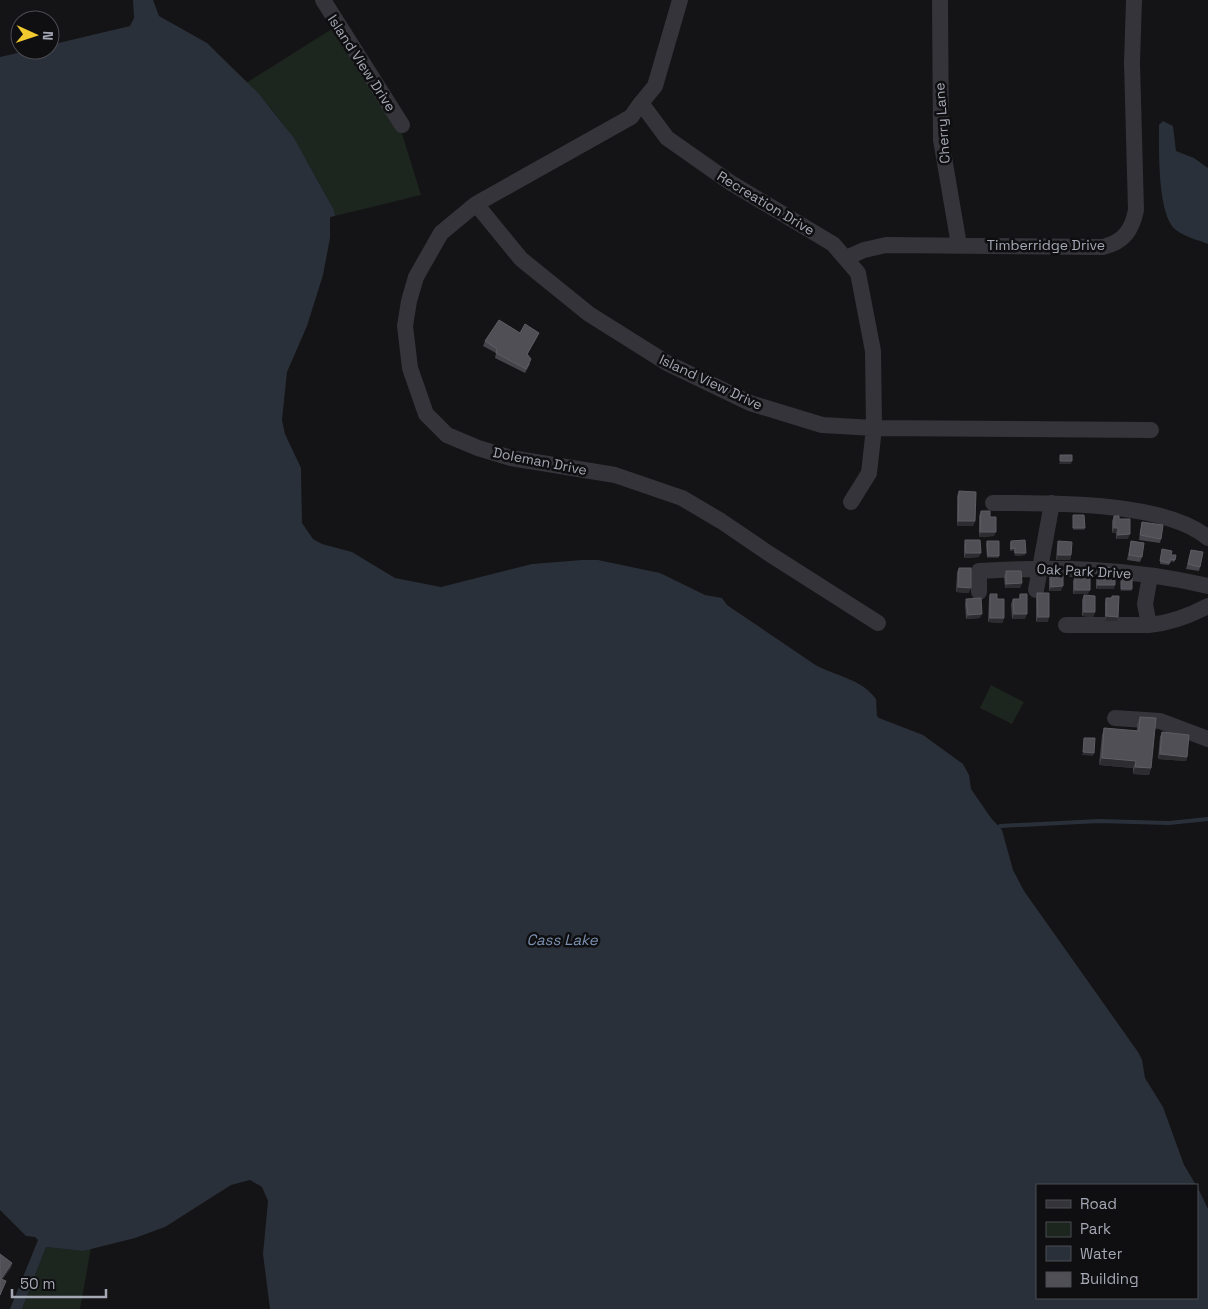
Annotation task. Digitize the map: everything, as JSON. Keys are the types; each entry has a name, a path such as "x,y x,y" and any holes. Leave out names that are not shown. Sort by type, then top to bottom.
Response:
{"street":[{"name":"Island View Drive","path":"323,0 391,119"},
{"path":"642,104 655,86 680,0"},
{"name":"Cherry Lane","path":"940,0 941,140 959,245"},
{"name":"Timberridge Drive","path":"846,258 864,250 886,245 1103,247 1114,244 1125,236 1132,226 1136,210 1132,63 1134,0"},
{"name":"Doleman Drive","path":"642,104 631,118 476,204 441,233 416,277 409,301 405,326 410,368 426,414 452,438 511,458 615,476 682,498 878,622"},
{"name":"Recreation Drive","path":"642,104 667,138 731,183 833,244 858,272 873,350 874,428 869,474 851,502"},
{"name":"Island View Drive","path":"476,204 521,260 589,314 667,363 750,403 822,424 874,428 1151,430"},
{"path":"993,503 1052,502 1103,506 1152,515 1181,523 1208,538"},
{"path":"1036,590 1052,502"},
{"name":"Oak Park Drive","path":"980,592 979,571 1040,567 1088,568 1208,586"},
{"path":"1149,624 1145,604 1150,576"},
{"path":"1066,624 1165,623 1208,606"},
{"path":"1115,718 1160,721 1208,739"}],"green space":[{"path":"335,27 400,127 421,195 335,216 334,210 296,143 273,111 246,83"},
{"path":"991,685 1024,702 1012,724 980,708"},
{"path":"46,1247 83,1251 91,1248 80,1309 22,1309"}],"water":[{"name":"Cass Lake","path":"133,0 153,0 159,16 207,43 259,94 294,138 334,210 335,216 330,217 330,238 323,275 307,326 287,372 282,420 285,434 301,468 302,523 313,539 322,544 352,552 395,578 441,587 532,564 582,560 598,560 660,573 705,595 722,598 727,605 814,664 863,686 876,699 877,716 879,718 923,735 963,764 969,775 971,789 991,818 1002,830 1013,870 1024,891 1138,1052 1142,1060 1145,1078 1163,1107 1184,1165 1195,1184 1036,1184 1036,1299 1198,1299 1198,1188 1208,1209 1208,1309 270,1309 263,1254 268,1201 262,1187 250,1180 231,1185 165,1227 135,1238 83,1251 46,1247 22,1309 10,1309 38,1240 35,1237 26,1236 0,1210 0,57 10,55 10,60 60,60 60,43 130,26 134,18"},
{"path":"1163,121 1173,126 1176,151 1194,158 1208,168 1208,244 1176,230 1165,211 1159,164 1159,125"}],"building":[{"path":"499,320 520,333 525,324 539,333 527,354 531,359 526,369 496,353 497,349 485,341"},
{"path":"1060,455 1072,455 1072,461 1060,461"},
{"path":"959,491 976,492 975,521 958,521"},
{"path":"981,511 990,511 990,517 996,517 996,532 980,532"},
{"path":"1073,515 1084,515 1085,528 1073,528"},
{"path":"1114,516 1119,516 1119,519 1130,519 1130,534 1118,535 1118,528 1114,528"},
{"path":"1142,522 1163,525 1161,539 1140,535"},
{"path":"965,540 980,540 981,553 966,553"},
{"path":"1025,540 1026,553 1015,553 1015,548 1011,549 1011,541"},
{"path":"987,541 999,541 999,556 988,556"},
{"path":"1058,541 1072,542 1071,555 1058,555"},
{"path":"1131,541 1144,543 1142,557 1129,555"},
{"path":"1162,549 1172,551 1171,555 1176,555 1175,560 1170,559 1170,563 1160,561"},
{"path":"1191,550 1203,552 1200,567 1188,564"},
{"path":"1098,567 1102,567 1102,571 1107,571 1107,567 1115,571 1115,585 1098,585"},
{"path":"959,568 971,568 971,588 958,587"},
{"path":"1051,570 1059,570 1059,574 1063,574 1063,586 1051,587"},
{"path":"1006,571 1021,571 1022,583 1006,584"},
{"path":"1075,576 1090,576 1090,590 1075,590"},
{"path":"1121,577 1132,577 1132,589 1121,589"},
{"path":"1037,593 1049,593 1049,617 1038,617"},
{"path":"990,594 997,594 997,599 1004,599 1004,618 990,618"},
{"path":"1020,594 1027,594 1027,614 1014,614 1013,599 1020,599"},
{"path":"1084,595 1095,596 1095,612 1084,612"},
{"path":"1112,596 1119,596 1118,617 1106,616 1106,598 1112,598"},
{"path":"981,598 982,614 968,615 966,599"},
{"path":"1140,717 1156,718 1151,768 1135,767 1136,761 1102,758 1104,728 1139,731"},
{"path":"1162,732 1189,735 1187,757 1160,754"},
{"path":"1084,738 1095,738 1094,753 1083,752"},
{"path":"0,1254 12,1263 1,1279 6,1281 0,1295"}],"waterway":[{"path":"1000,826 1099,821 1169,823 1208,819"}]}
